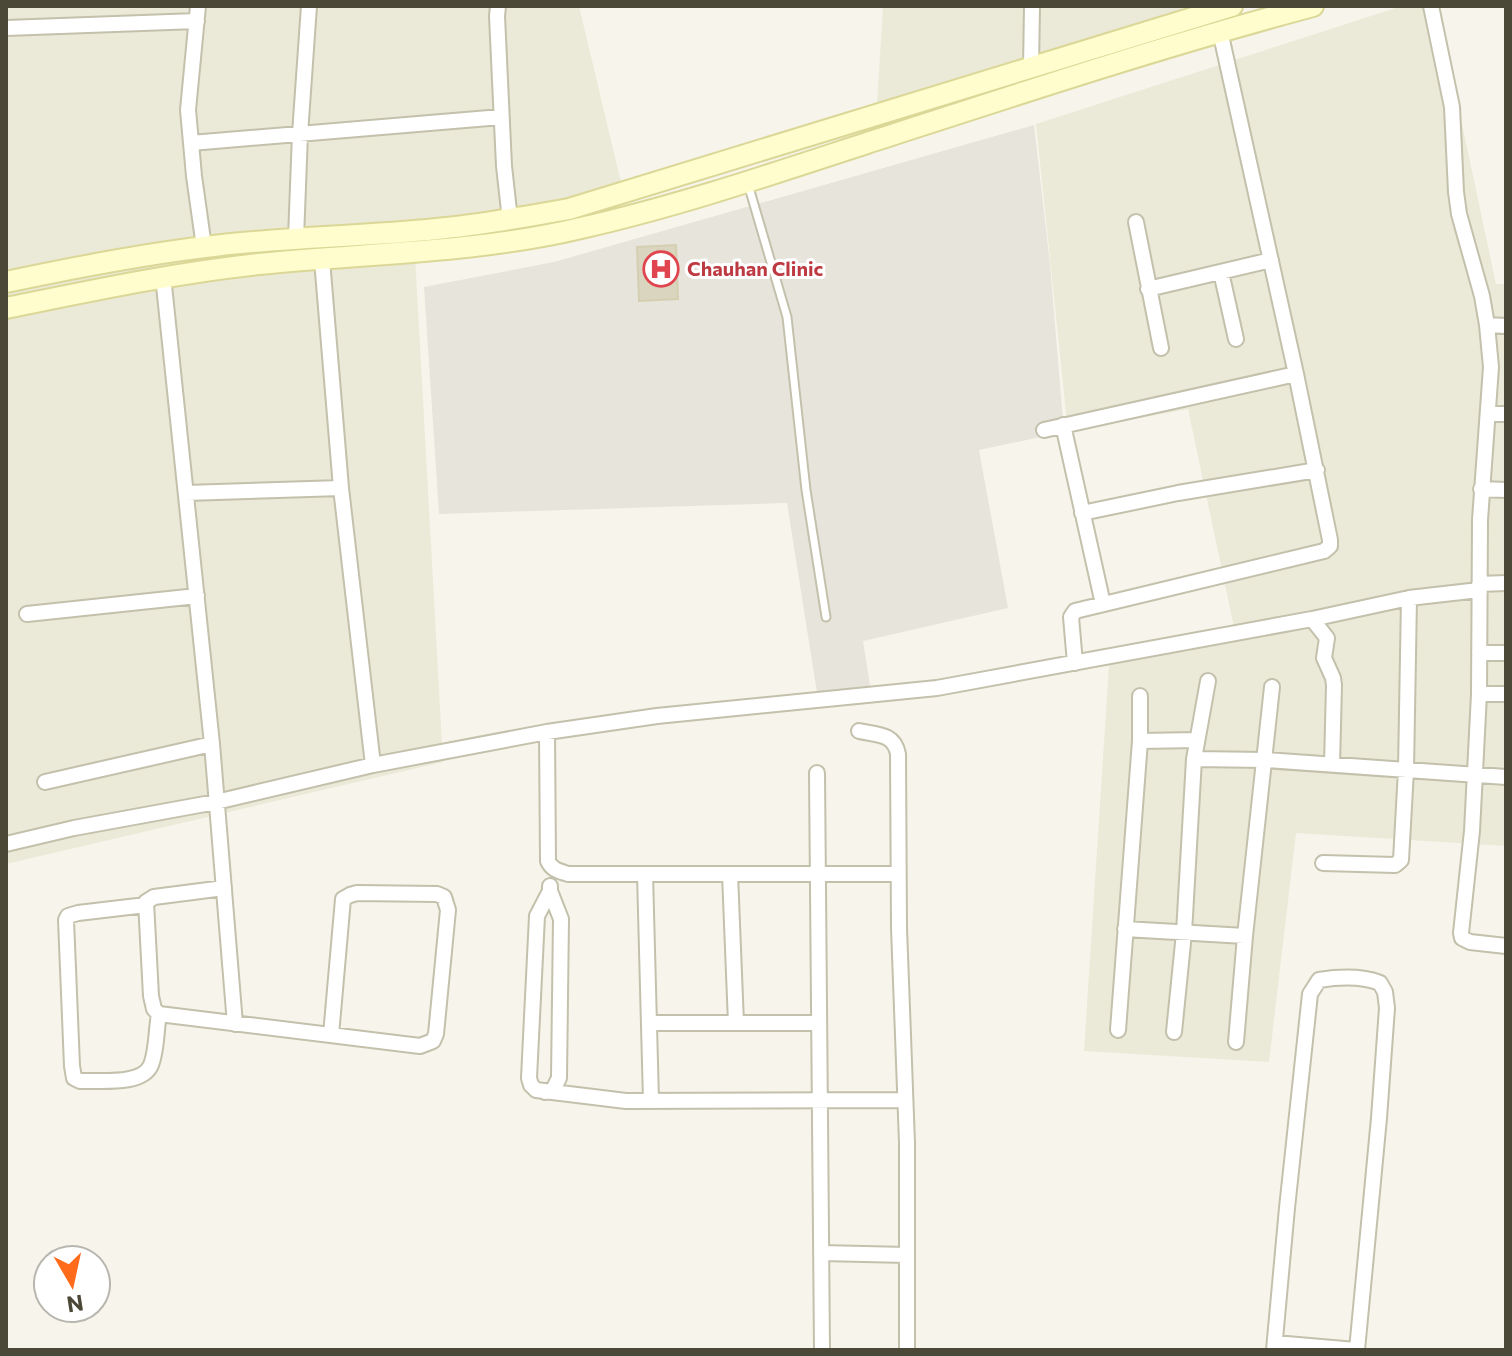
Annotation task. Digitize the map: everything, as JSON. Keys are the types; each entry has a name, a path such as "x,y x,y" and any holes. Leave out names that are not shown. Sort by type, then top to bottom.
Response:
{"main road":[{"path":"6,282 101,262 204,247 436,229 569,209 1232,6"},
{"path":"6,308 163,276 526,240 597,224 747,182 1220,31 1313,6"}],"street":[{"path":"296,238 309,6"},
{"path":"498,6 501,117 510,220"},
{"path":"1031,68 1032,6"},
{"path":"1431,6 1452,107 1459,214 1482,296 1491,367 1481,489 1475,775 1461,933 1462,938 1470,942 1506,946"},
{"path":"6,28 198,13 188,110 204,247"},
{"path":"1075,663 1071,621 1073,613 1079,609 1324,551 1330,546 1317,470 1220,31"},
{"path":"191,143 501,117"},
{"path":"1136,222 1161,348"},
{"path":"322,260 341,488 373,765"},
{"path":"1148,289 1271,260"},
{"path":"1221,272 1236,339"},
{"path":"163,276 212,744 235,1024"},
{"path":"1487,325 1506,326"},
{"path":"1044,430 1296,374"},
{"path":"1488,414 1506,414"},
{"path":"1063,425 1103,604"},
{"path":"1082,513 1317,470"},
{"path":"186,493 341,488"},
{"path":"1481,489 1506,490"},
{"path":"6,844 216,802 373,765 547,732 657,716 937,688 1312,619 1409,598 1506,583"},
{"path":"27,614 197,596"},
{"path":"1323,863 1400,863 1406,770 1409,598"},
{"path":"1312,619 1327,638 1324,658 1334,685 1332,765"},
{"path":"1479,653 1506,653"},
{"path":"1174,1032 1184,933 1194,759 1208,681"},
{"path":"1236,1042 1272,687"},
{"path":"1479,694 1506,694"},
{"path":"1118,1030 1140,741 1140,696"},
{"path":"859,731 892,739 897,749 907,1350"},
{"path":"545,1092 553,1090 559,1078 561,919 550,891 547,732"},
{"path":"1140,741 1197,740"},
{"path":"45,782 212,744"},
{"path":"1194,759 1265,760 1506,777"},
{"path":"817,773 822,1350"},
{"path":"551,867 568,874 898,874"},
{"path":"645,874 651,1101"},
{"path":"730,874 736,1023"},
{"path":"224,888 151,898 146,902 151,996 154,1009 159,1014 420,1046 433,1041 436,1034 448,910 444,897 437,894 357,893 346,896 342,904 331,1035"},
{"path":"550,891 537,916 529,1078 536,1090 626,1101 905,1100"},
{"path":"146,905 78,913 68,916 66,920 74,1078 80,1081 129,1079 145,1074 152,1062 159,1014"},
{"path":"1125,929 1245,936"},
{"path":"1331,978 1371,979 1380,983 1387,1008 1357,1350 1275,1347 1310,994 1319,980 1331,978"},
{"path":"649,1023 819,1023"},
{"path":"821,1253 907,1255"}],"lane":[{"path":"747,182 787,317 806,490 826,617"}],"shaded area":[{"path":"6,6 579,6 624,195 414,237 443,762 6,864"},
{"path":"883,6 1224,6 877,105"},
{"path":"1402,6 1437,6 1496,284 1506,284 1506,846 1296,833 1269,1062 1084,1051 1109,665 1235,632 1188,409 1068,432 1036,124"},
{"path":"1034,125 1050,264 1064,432 979,450 1008,608 863,641 871,692 818,699 787,503 439,514 424,287 554,262"}],"building":[{"path":"676,245 678,299 639,301 637,247"}],"place":[{"name":"Chauhan Clinic","path":"661,269"}]}
